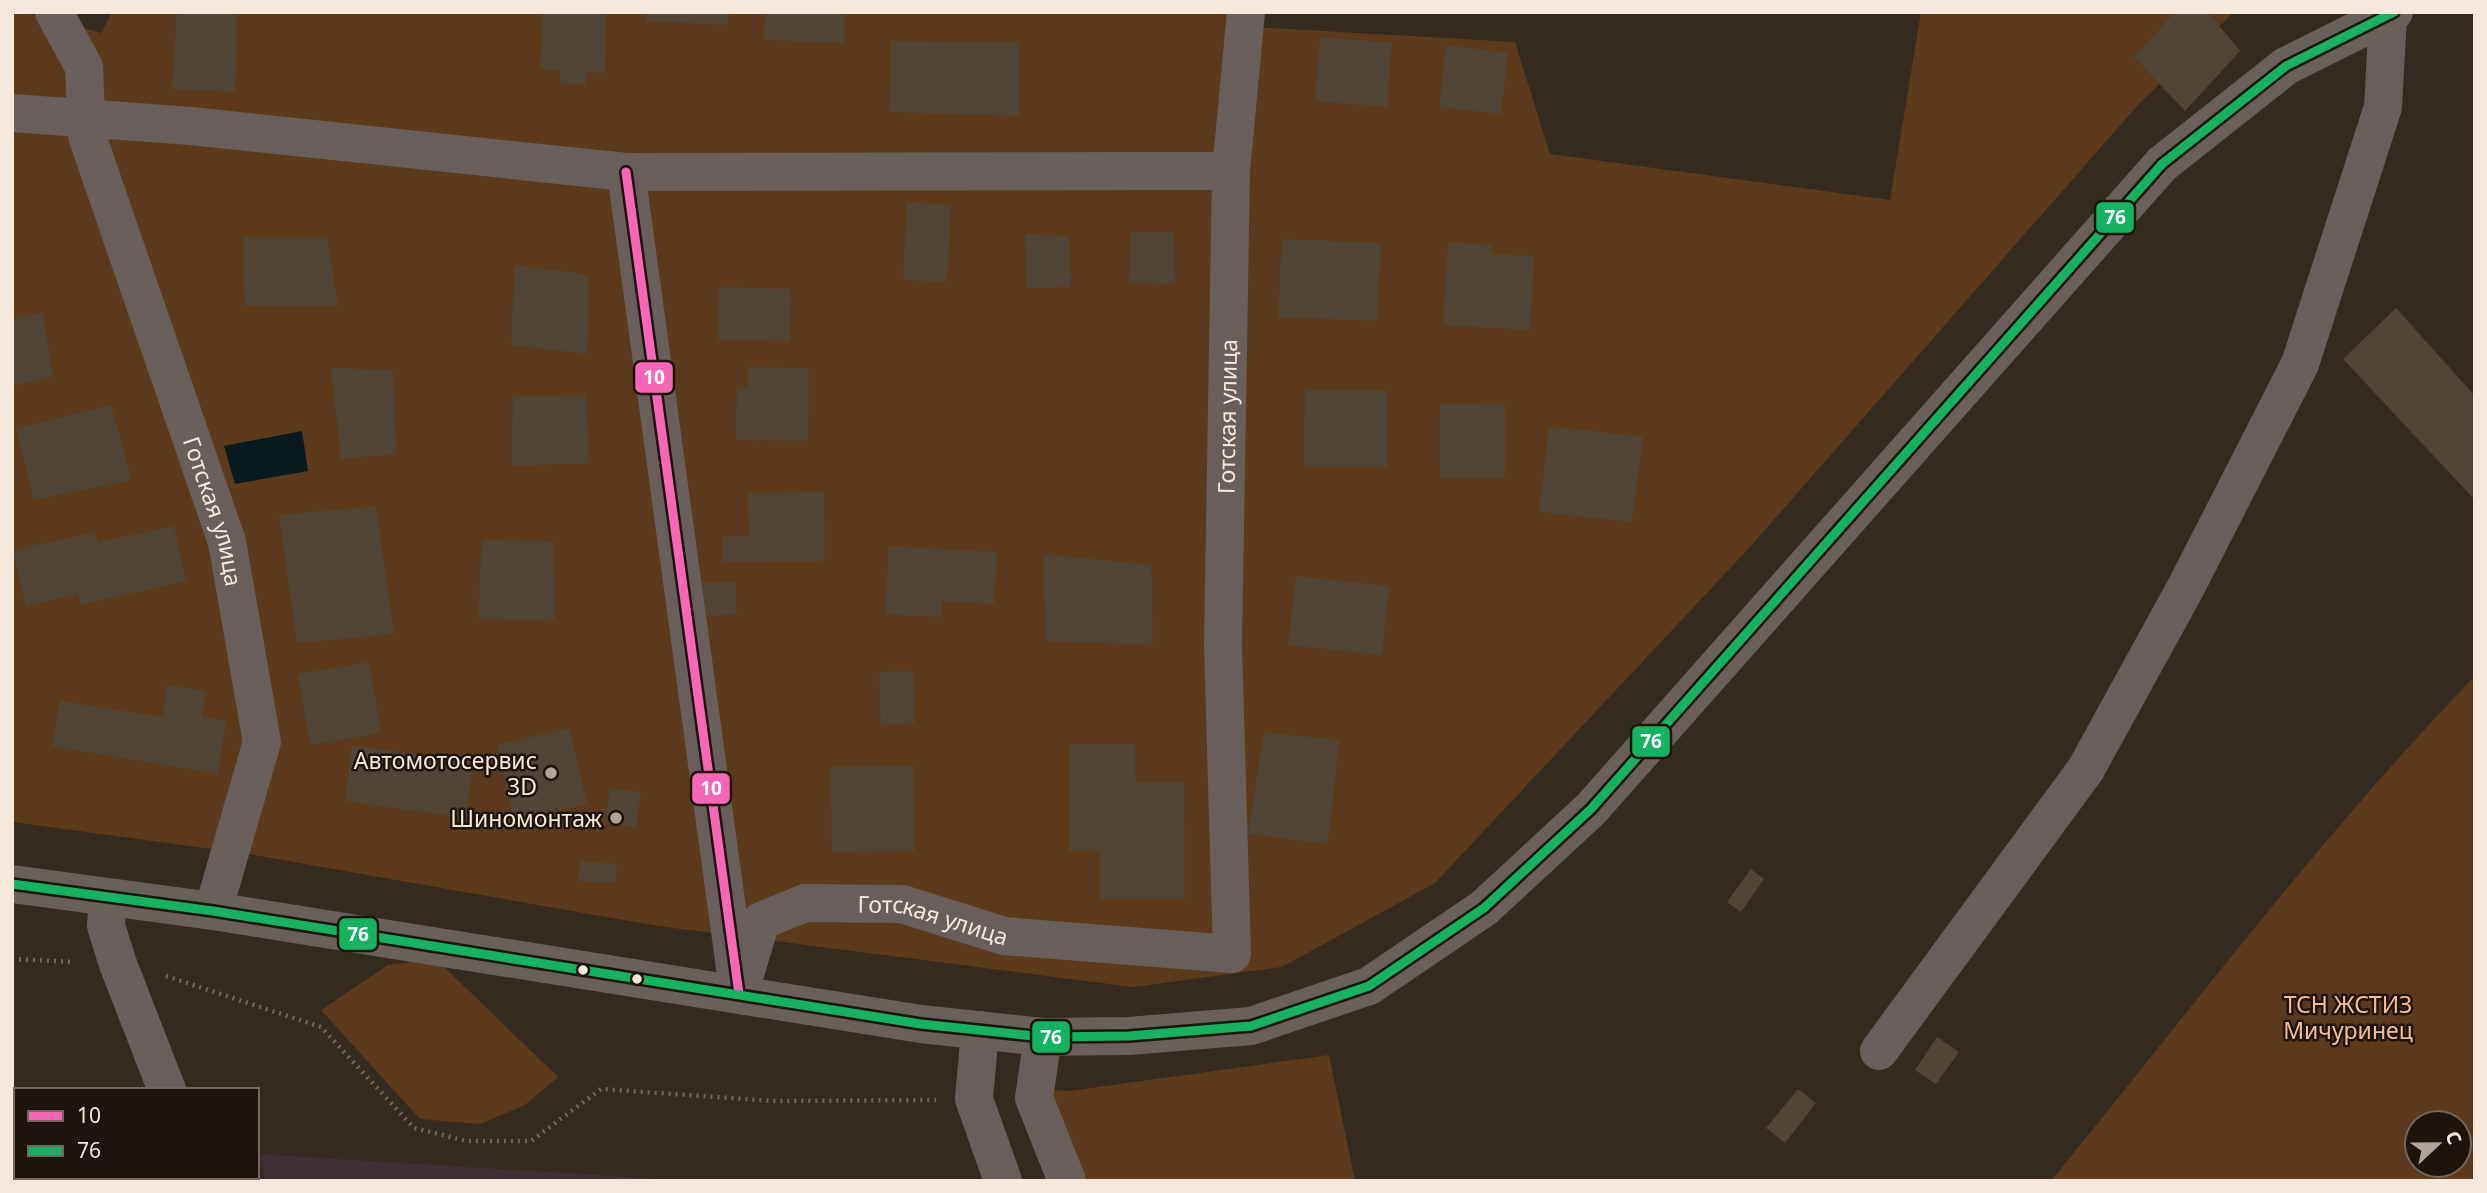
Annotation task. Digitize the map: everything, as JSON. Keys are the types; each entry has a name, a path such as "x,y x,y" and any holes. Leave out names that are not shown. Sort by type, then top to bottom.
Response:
{"main road":[{"path":"12,884 213,911 921,1024 1043,1037 1129,1036 1251,1026 1368,986 1484,908 1591,809 2162,164 2286,66 2391,14"}],"street":[{"name":"Готская улица","path":"54,12 85,67 87,136 227,542 262,742 213,911"},
{"name":"Готская улица","path":"739,995 761,921 805,904 902,904 1004,936 1232,954 1223,645 1231,171 1246,12"},
{"path":"1879,1051 2086,769 2186,586 2300,364 2383,107 2391,14"},
{"path":"12,113 191,126 626,172 1231,171"},
{"path":"626,172 739,995"},
{"path":"108,898 106,926 166,1088"},
{"path":"980,1030 974,1099 1003,1181"},
{"path":"1043,1037 1034,1098 1067,1181"}],"path":[{"path":"12,959 118,964 157,973 321,1027 414,1128 467,1141 531,1141 601,1089 773,1101 974,1099"}],"shaded area":[{"path":"259,1154 692,1181 265,1181"}],"green space":[{"path":"12,12 23,12 101,33 112,12 1232,12 1233,26 1515,42 1550,154 1890,200 1921,12 2234,12 2137,106 1750,547 1435,883 1282,967 1133,987 658,926 242,853 12,822"},
{"name":"ТСН ЖСТИЗ Мичуринец","path":"2475,676 2475,1181 2051,1181 2310,860"},
{"path":"436,959 558,1077 525,1105 480,1124 420,1119 321,1010 388,965"},
{"path":"1329,1055 1355,1181 1057,1181 1018,1088 1069,1091"}],"water":[{"path":"302,431 308,471 235,484 224,446"}],"building":[{"path":"177,12 237,12 235,92 172,89"},
{"path":"543,12 606,12 605,73 587,72 586,85 560,83 561,70 540,69"},
{"path":"646,12 729,12 728,25 646,21"},
{"path":"765,12 845,12 844,43 764,40"},
{"path":"2175,12 2208,12 2240,51 2185,111 2134,57"},
{"path":"1320,37 1392,43 1387,107 1315,101"},
{"path":"891,41 1019,42 1019,116 889,112"},
{"path":"1446,45 1508,53 1501,114 1439,107"},
{"path":"907,202 951,205 947,282 903,280"},
{"path":"1130,232 1174,232 1175,284 1129,283"},
{"path":"1025,234 1070,236 1071,287 1026,288"},
{"path":"243,237 327,237 338,306 245,306"},
{"path":"1282,239 1381,243 1377,321 1278,317"},
{"path":"1448,242 1492,245 1491,254 1534,256 1530,330 1443,325"},
{"path":"515,265 589,275 587,354 511,345"},
{"path":"719,287 791,289 790,341 718,340"},
{"path":"2396,308 2475,396 2475,500 2343,359"},
{"path":"43,312 53,377 12,386 12,318"},
{"path":"748,367 809,368 808,441 736,440 737,387 748,387"},
{"path":"331,368 393,370 396,454 341,459"},
{"path":"1305,389 1387,390 1387,467 1304,467"},
{"path":"586,395 589,463 512,466 513,396"},
{"path":"1505,403 1505,478 1440,478 1440,404"},
{"path":"111,405 132,480 34,500 16,428"},
{"path":"1549,426 1643,437 1632,522 1539,512"},
{"path":"824,492 825,561 723,562 722,537 749,536 748,493"},
{"path":"376,506 394,634 297,643 279,515"},
{"path":"174,526 186,581 80,605 78,594 26,606 13,550 96,532 98,542"},
{"path":"482,540 553,541 555,621 478,619"},
{"path":"889,546 997,552 994,604 942,601 941,617 885,614"},
{"path":"1043,554 1151,565 1153,645 1046,641"},
{"path":"1296,576 1389,586 1382,655 1288,645"},
{"path":"735,581 737,614 691,617 689,584"},
{"path":"369,662 381,733 310,745 298,674"},
{"path":"913,671 915,723 881,725 879,672"},
{"path":"167,685 206,691 202,717 226,721 218,774 52,746 60,701 163,717"},
{"path":"569,728 587,804 514,821 497,745"},
{"path":"1264,732 1339,740 1328,844 1248,834"},
{"path":"1069,744 1135,744 1135,782 1184,782 1185,899 1100,899 1100,851 1069,851"},
{"path":"352,745 473,763 466,818 345,801"},
{"path":"913,765 915,851 832,852 830,767"},
{"path":"610,788 641,792 636,828 605,824"},
{"path":"580,861 617,864 616,883 578,881"},
{"path":"1751,869 1764,879 1741,912 1727,902"},
{"path":"1937,1037 1959,1052 1936,1084 1915,1070"},
{"path":"1798,1089 1816,1103 1785,1143 1766,1128"}],"transit line":[{"name":"76","path":"12,884 213,911 921,1024 1043,1037 1129,1036 1251,1026 1369,986 1484,908 1591,809 2162,164 2286,66 2394,12"},
{"name":"10","path":"626,172 739,994"}],"place":[{"name":"Автомотосервис 3D","path":"551,773"},
{"name":"Шиномонтаж","path":"616,818"}]}
